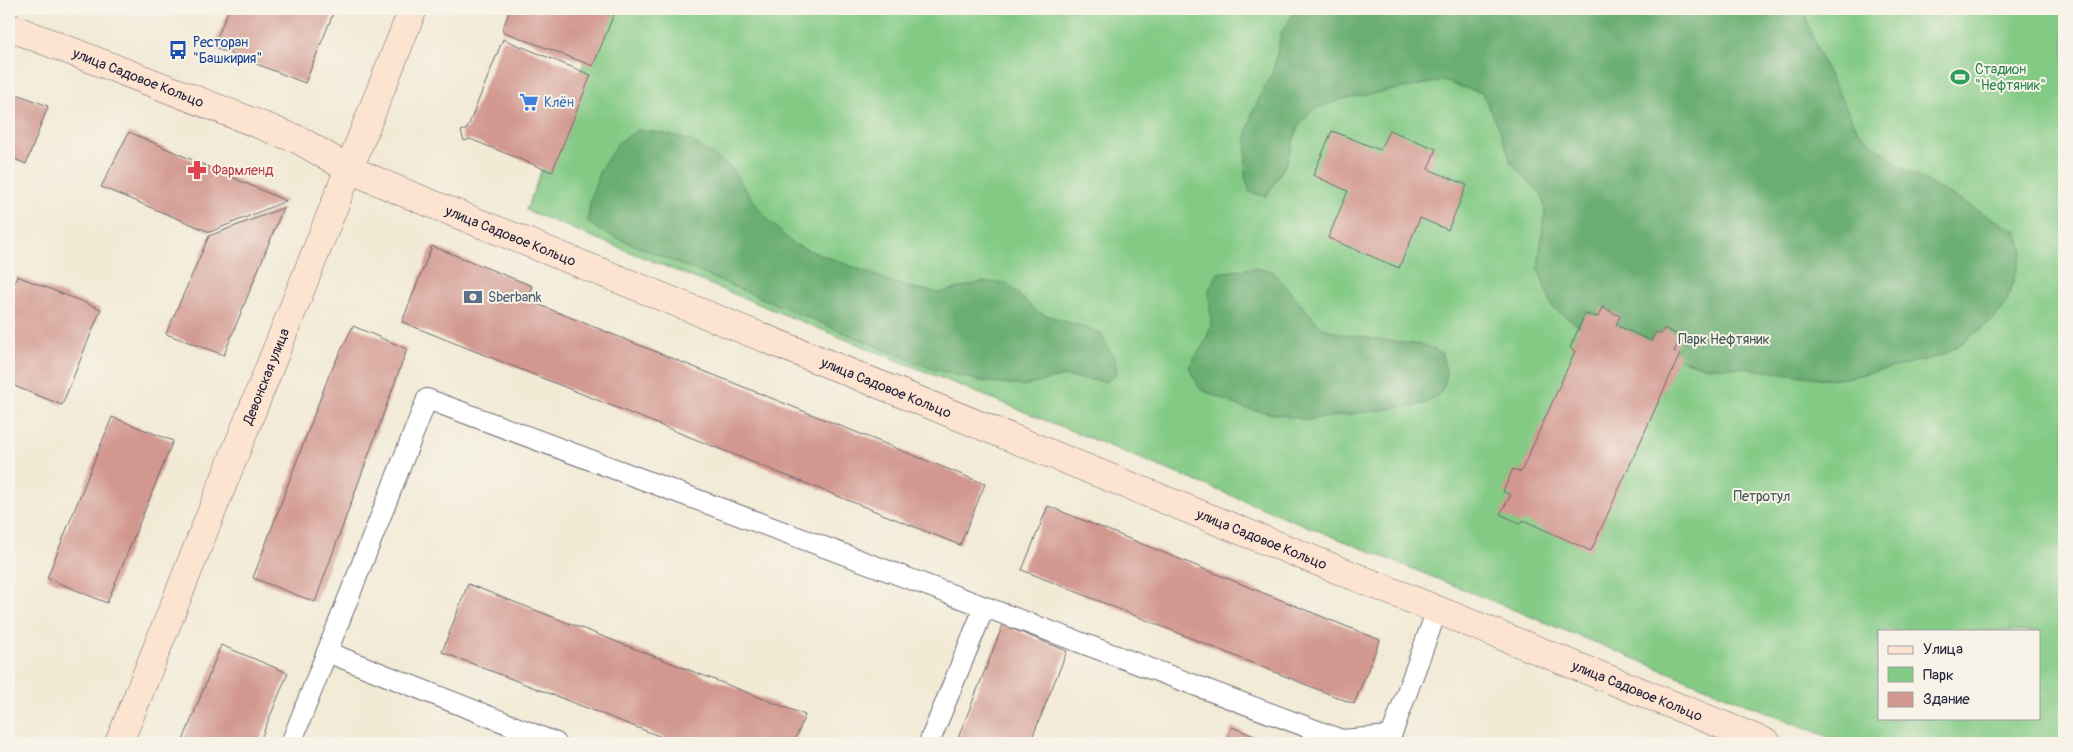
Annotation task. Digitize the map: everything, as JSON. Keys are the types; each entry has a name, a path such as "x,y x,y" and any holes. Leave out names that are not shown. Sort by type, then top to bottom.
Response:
{"main road":[{"name":"Девонская улица","path":"119,743 413,9"},
{"name":"улица Садовое Кольцо","path":"9,27 299,140 349,169 1767,743"}],"lane":[{"path":"291,743 427,399 1343,742 1391,736 1437,610"},
{"path":"929,743 984,608 986,608"},
{"path":"327,652 556,743"}],"green space":[{"name":"Парк Нефтяник","path":"605,9 2064,9 2064,743 1843,743 526,210"},
{"path":"1296,9 1805,9 1807,21 1820,57 1858,131 1902,168 2017,232 2023,250 2006,304 1994,319 1941,356 1847,378 1826,379 1743,368 1707,367 1609,341 1589,333 1552,307 1538,268 1545,212 1543,197 1511,162 1499,127 1482,93 1443,81 1343,99 1311,110 1298,127 1286,164 1266,197 1250,192 1245,176 1247,134 1252,113 1274,69 1281,33"},
{"path":"638,130 662,133 692,141 730,167 762,213 793,244 903,286 939,293 983,282 1007,283 1037,312 1100,333 1115,360 1117,373 1106,382 1064,376 1024,386 981,381 929,368 598,230 588,222 590,202 599,172 618,143"},
{"path":"1253,268 1272,271 1321,327 1341,334 1427,346 1442,354 1447,376 1441,393 1424,404 1307,420 1243,408 1200,389 1189,367 1205,342 1211,325 1209,290 1218,273"}],"building":[{"path":"229,9 335,9 305,83 213,47"},
{"path":"510,9 616,9 593,66 502,31"},
{"name":"Клён","path":"503,39 591,75 552,172 470,139 464,141 461,131 467,129"},
{"path":"9,91 48,106 26,164 9,157"},
{"path":"1389,130 1436,149 1428,169 1467,185 1448,230 1420,218 1399,268 1328,238 1348,191 1313,175 1332,131 1380,150"},
{"path":"129,132 286,201 210,232 101,187"},
{"path":"283,208 224,355 166,334 209,236"},
{"path":"432,246 532,286 527,300 985,484 960,545 402,322"},
{"path":"17,276 101,309 62,405 9,384 9,296"},
{"path":"1602,307 1620,316 1616,325 1651,341 1656,332 1661,334 1664,328 1682,337 1674,351 1680,354 1591,551 1523,520 1521,524 1500,514 1511,495 1503,492 1513,469 1521,472 1575,351 1570,348 1585,314 1598,317"},
{"path":"353,326 407,349 315,602 253,578 329,375"},
{"path":"112,417 173,441 107,603 47,578"},
{"path":"1048,506 1380,640 1354,704 1022,570"},
{"path":"468,584 805,715 794,743 677,743 442,652"},
{"path":"1003,625 1067,651 1030,743 956,743"},
{"path":"221,645 288,673 259,743 182,743"},
{"path":"1232,727 1271,743 1225,743"}],"place":[{"name":"Ресторан \"Башкирия\"","path":"178,50"},
{"name":"Стадион \"Нефтяник\"","path":"1960,77"},
{"name":"Клён","path":"529,102"},
{"name":"Фармленд","path":"197,170"},
{"name":"Sberbank","path":"473,297"}],"park label":[{"name":"Петротул","path":"1762,496"}]}
